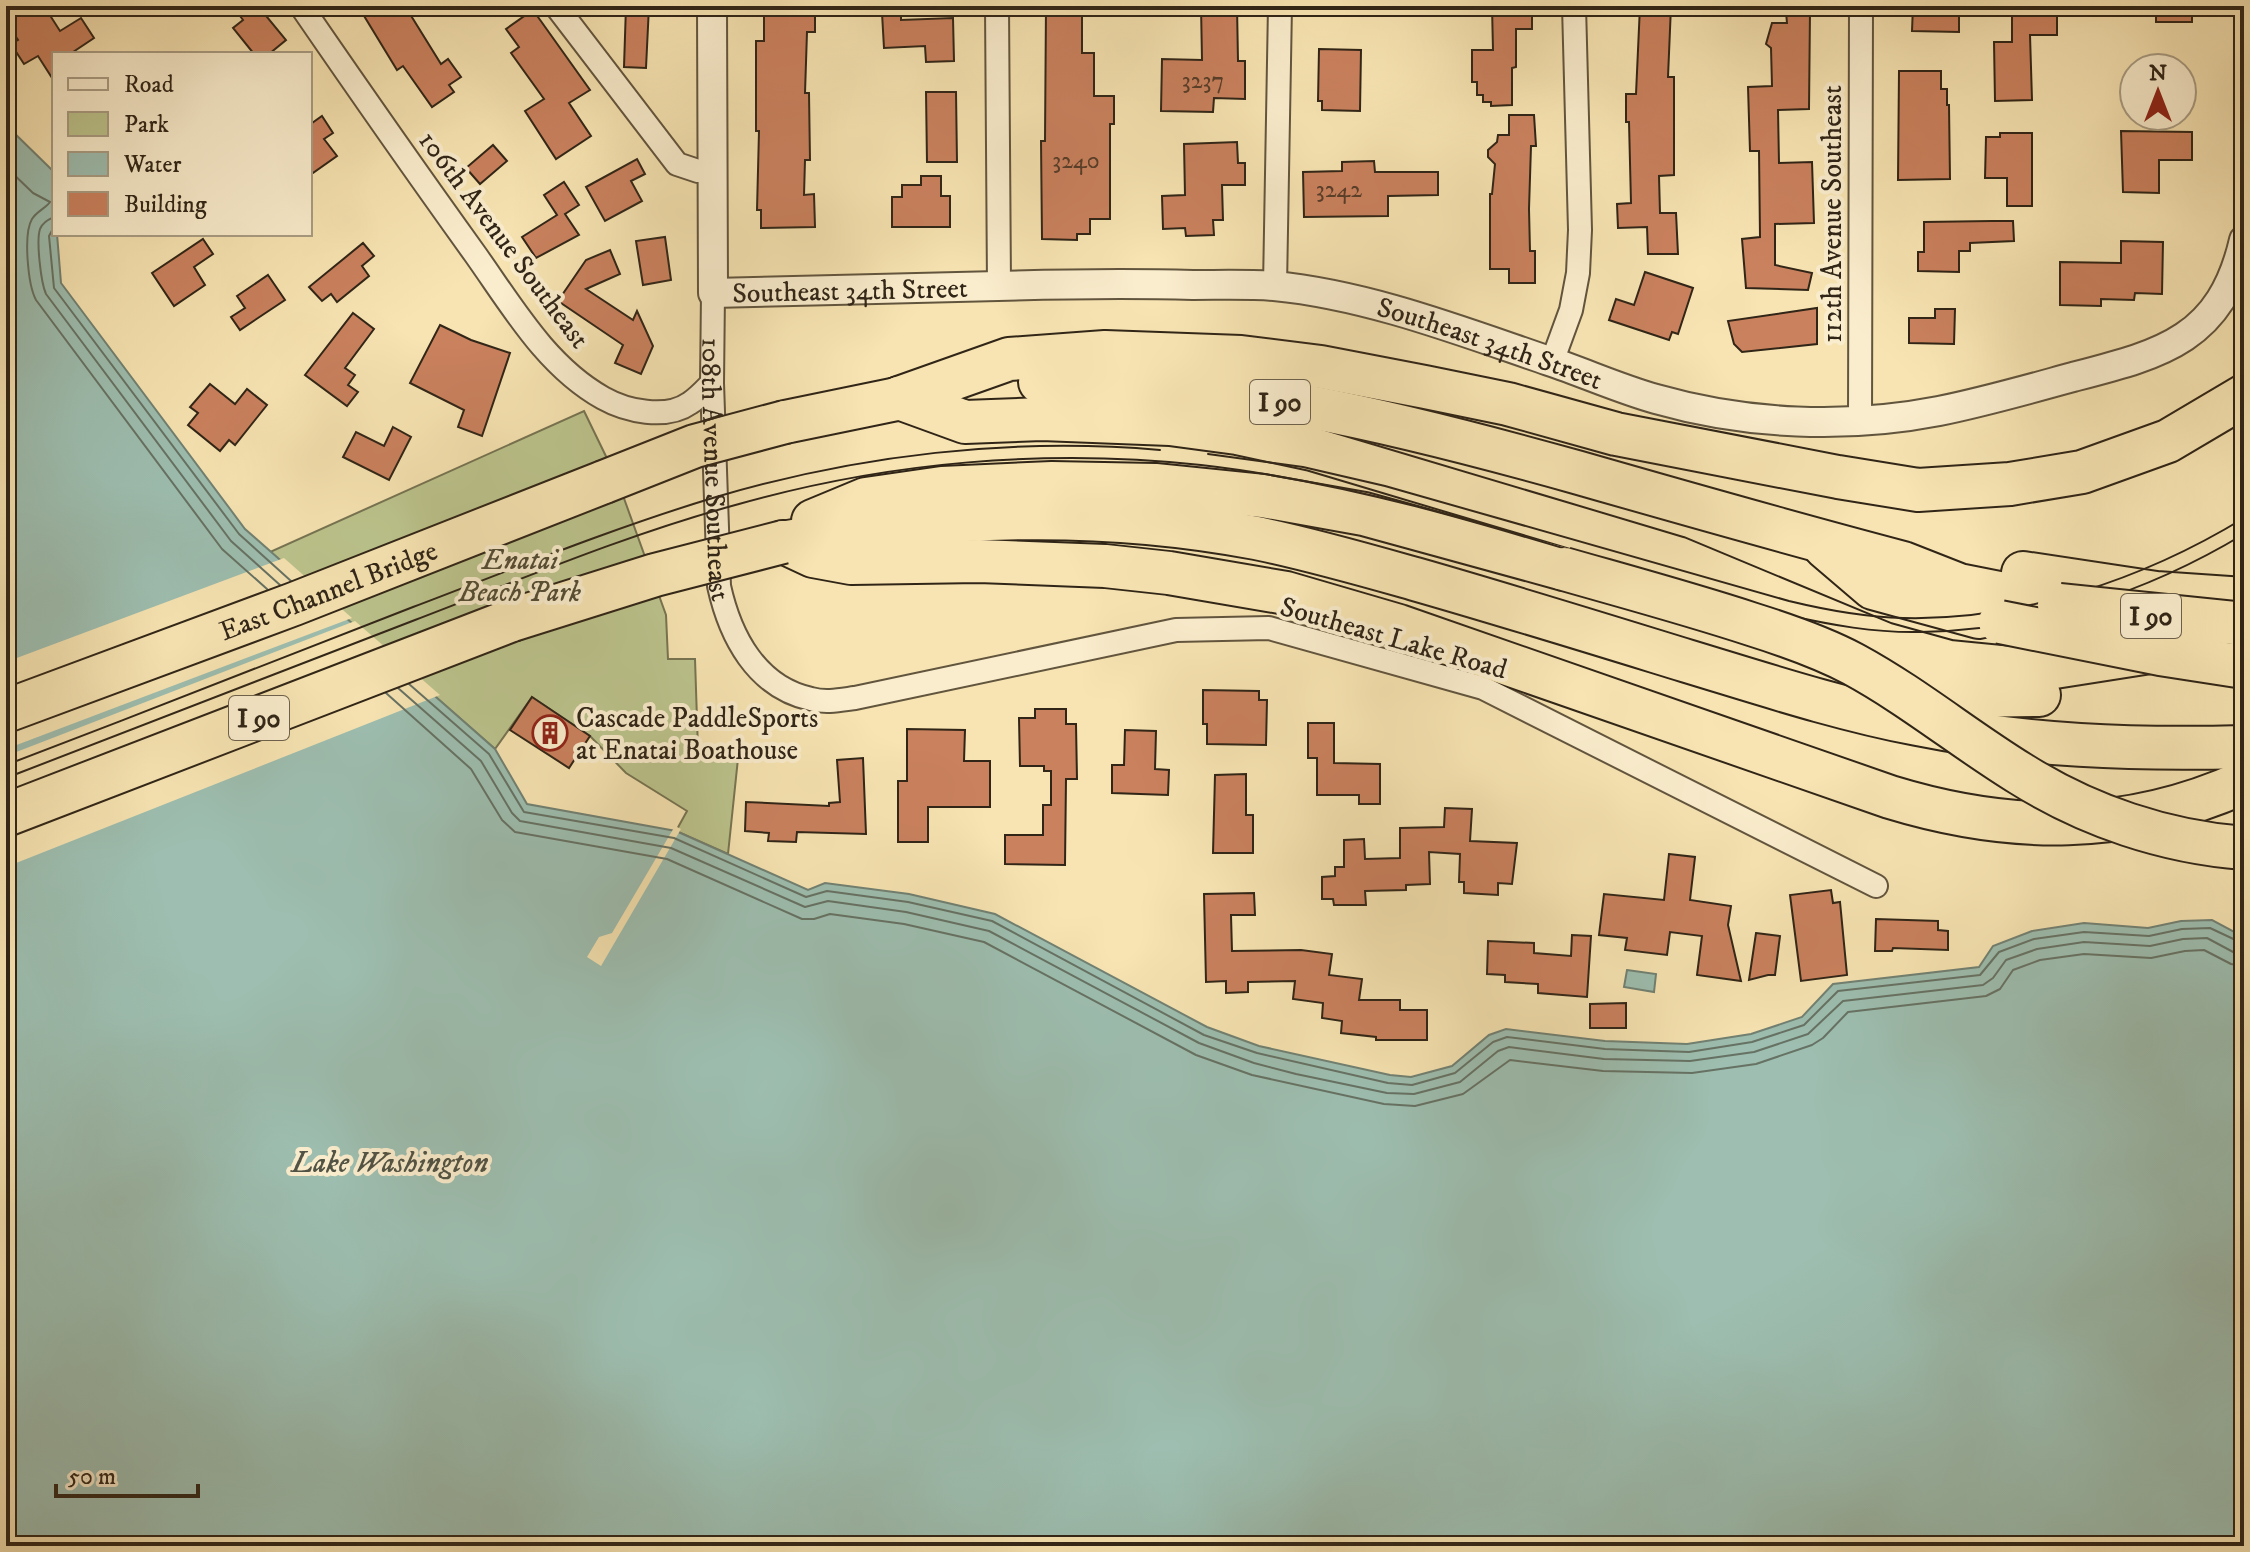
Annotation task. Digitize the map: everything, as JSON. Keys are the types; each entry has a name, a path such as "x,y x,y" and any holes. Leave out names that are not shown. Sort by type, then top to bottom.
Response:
{"highway":[{"path":"899,398 1009,359 1105,352 1241,357 1321,367 1410,384 1508,404 1616,434 1918,490 2010,484 2082,472 2168,441 2244,396"},
{"name":"I 90","path":"899,398 1010,383 1090,381 1248,396 1350,413 1453,438 1903,563 1959,585 2060,592 2244,623"},
{"path":"899,398 965,422 1042,419 1170,424 1237,433 1312,449 1432,482 1677,558 1884,644 1949,662 2020,669 2062,667 2167,648 2244,623"},
{"name":"East Channel Bridge","path":"6,711 294,604 695,446 785,422 899,398"},
{"path":"803,540 866,499 942,488 1052,483 1155,485 1263,496 1352,511 1724,615 1825,650 1877,678 2021,775 2077,805 2157,834 2244,848"},
{"name":"I 90","path":"6,815 512,620 705,561 803,540 944,521 1104,520 1181,527 1317,551 1517,608 1825,703 1915,724 2002,739 2078,746 2159,750 2244,747"},
{"path":"803,540 851,563 979,561 1105,566 1184,575 1286,593 1399,626 1890,797 1970,818 2010,823 2097,823 2145,816 2185,805 2244,782"},
{"path":"1818,541 1873,588 2000,622 2160,654 2244,667"},
{"path":"2060,592 2156,593 2244,599"},
{"path":"1517,608 1832,678 1891,689 1952,695 2022,696 2080,692 2183,669 2244,649"}],"street":[{"name":"106th Avenue Southeast","path":"301,6 399,149 543,348 580,384 605,400 631,409 660,412 687,405 712,383"},
{"path":"556,6 677,164 698,171 711,171"},
{"name":"108th Avenue Southeast","path":"712,6 712,383 719,586 725,615 737,642"},
{"path":"997,6 999,286"},
{"path":"1275,286 1280,6"},
{"path":"1552,362 1571,310 1578,273 1580,230 1574,6"},
{"name":"112th Avenue Southeast","path":"1860,422 1861,6"},
{"name":"Southeast 34th Street","path":"713,293 1086,282 1275,286 1346,299 1406,315 1659,400 1722,413 1785,421 1860,422 1936,412 1996,398 2162,350 2188,336 2212,312 2229,287 2244,240"},
{"name":"Southeast Lake Road","path":"737,642 754,664 775,682 796,695 830,701 1176,630 1269,628 1483,688 1876,886"}],"green space":[{"name":"Enatai Beach Park","path":"584,411 617,479 666,615 668,659 695,659 698,750 739,749 728,854 676,831 687,811 626,773 590,736 532,697 495,749 270,552"}],"water":[{"name":"Lake Washington","path":"6,125 52,170 52,236 57,236 61,283 245,529 495,749 527,804 676,831 808,890 825,883 909,894 995,914 1207,1027 1259,1046 1411,1077 1452,1066 1489,1035 1506,1029 1605,1041 1687,1044 1751,1034 1802,1017 1833,984 1979,967 1993,946 2032,931 2084,923 2148,928 2181,921 2212,920 2244,937 2244,1546 6,1546"},
{"path":"1627,970 1656,974 1654,992 1624,987"}],"pier":[{"path":"284,558 352,618 6,749 6,662"},
{"path":"355,621 440,695 6,867 6,756"},
{"path":"675,826 681,829 601,966 587,957 599,937 612,933"}],"building":[{"path":"6,6 44,6 60,31 81,18 94,38 73,52 52,52 52,78 38,56 24,64 11,44 18,40 6,22"},
{"path":"251,6 258,6 286,40 271,52 252,52 233,28 243,20 240,16"},
{"path":"358,6 405,6 441,64 448,59 461,77 449,85 454,92 432,107 403,66 397,70"},
{"path":"626,6 649,6 646,68 624,67"},
{"path":"764,6 815,6 815,32 807,32 805,93 809,93 810,160 805,160 804,195 814,194 815,227 761,228 761,210 757,210 759,131 756,131 756,41 764,41"},
{"path":"1046,6 1082,6 1082,53 1094,53 1094,96 1114,96 1114,124 1110,124 1110,219 1090,219 1090,234 1077,234 1077,240 1042,239 1041,141 1045,141"},
{"path":"1201,6 1237,6 1238,61 1245,61 1245,99 1214,98 1213,112 1161,111 1162,59 1202,60"},
{"path":"1492,6 1532,6 1532,29 1516,29 1512,105 1491,106 1491,102 1483,102 1483,95 1477,95 1477,82 1472,82 1472,50 1493,50"},
{"path":"1640,6 1671,6 1668,77 1674,77 1674,175 1659,176 1660,213 1676,213 1678,254 1648,254 1647,227 1618,228 1617,204 1631,203 1626,94 1636,94"},
{"path":"1913,6 1959,6 1959,32 1912,31"},
{"path":"2020,6 2057,6 2057,35 2030,35 2032,100 1995,101 1994,42 2012,42 2012,12 2020,12"},
{"path":"2156,6 2192,6 2192,22 2156,22"},
{"path":"533,10 590,90 569,103 591,136 556,159 525,111 544,99 511,53 519,47 506,29"},
{"path":"1810,11 1809,109 1778,110 1779,163 1812,162 1814,223 1775,224 1775,265 1812,273 1808,290 1746,288 1742,239 1760,237 1759,151 1750,151 1748,87 1772,86 1771,48 1766,44 1772,23 1787,23 1786,12"},
{"path":"882,13 901,13 901,20 953,18 954,61 926,62 925,46 884,48"},
{"path":"1319,49 1361,50 1360,111 1322,110 1322,101 1318,101"},
{"path":"1899,71 1941,71 1941,89 1947,89 1949,105 1950,179 1898,180"},
{"path":"926,92 956,92 957,162 927,162"},
{"path":"1509,115 1534,115 1536,146 1531,146 1529,209 1530,251 1535,251 1535,283 1509,283 1509,269 1490,269 1490,194 1495,164 1488,157 1488,150 1497,142 1498,135 1509,135"},
{"path":"322,116 333,133 324,139 337,156 312,174 312,123"},
{"path":"2121,132 2192,132 2192,160 2159,160 2159,193 2123,192"},
{"path":"2000,133 2032,133 2032,206 2007,206 2007,178 1985,178 1986,137 2000,137"},
{"path":"1237,142 1238,163 1245,163 1245,185 1222,185 1223,220 1213,220 1214,235 1186,236 1185,228 1163,229 1162,196 1185,195 1184,144"},
{"path":"493,145 507,161 480,184 466,168"},
{"path":"637,159 645,174 631,181 642,201 605,221 586,187"},
{"path":"1374,161 1375,172 1438,172 1438,195 1388,196 1388,216 1304,217 1303,172 1342,171 1342,162"},
{"path":"921,176 941,176 941,196 950,196 950,227 892,227 892,197 902,197 902,185 921,185"},
{"path":"564,182 579,205 565,214 579,235 536,258 522,237 557,215 544,195"},
{"path":"2013,221 2014,241 1970,243 1970,251 1959,251 1959,272 1918,271 1918,252 1924,252 1924,222"},
{"path":"665,237 671,280 643,285 636,241"},
{"path":"203,239 213,254 194,267 205,285 174,306 152,273"},
{"path":"2121,241 2163,242 2162,294 2135,293 2134,300 2101,299 2101,306 2060,305 2060,262 2121,263"},
{"path":"363,243 374,256 362,266 369,276 337,302 331,294 322,301 309,287"},
{"path":"610,250 620,274 586,289 633,320 637,311 653,346 641,374 615,363 623,345 558,301 586,260"},
{"path":"1645,272 1693,288 1678,334 1672,332 1669,340 1609,320 1616,299 1634,305"},
{"path":"268,275 285,300 240,330 231,317 245,308 237,296"},
{"path":"1817,308 1817,344 1742,352 1734,344 1728,321"},
{"path":"1935,309 1955,309 1954,344 1909,343 1909,318 1935,318"},
{"path":"353,313 374,329 345,368 355,375 348,385 358,392 347,406 305,375"},
{"path":"440,325 471,340 510,353 482,436 458,427 464,410 410,383"},
{"path":"210,384 235,404 247,389 267,405 235,445 229,440 220,451 188,425 198,413 190,407"},
{"path":"393,427 411,437 389,480 343,457 356,432 384,446"},
{"path":"1203,690 1259,691 1259,700 1267,700 1266,745 1207,744 1207,724 1203,724"},
{"name":"Cascade PaddleSports at Enatai Boathouse","path":"532,697 590,736 569,768 510,730"},
{"path":"1035,709 1066,709 1066,724 1076,724 1077,779 1066,779 1065,865 1005,864 1005,835 1043,835 1043,805 1051,805 1051,771 1044,771 1044,766 1020,766 1019,718 1035,718"},
{"path":"1308,723 1334,723 1334,763 1380,764 1380,804 1359,804 1359,795 1317,795 1317,758 1308,758"},
{"path":"907,729 965,730 964,761 990,761 990,807 928,807 928,842 898,842 898,781 907,781"},
{"path":"1125,730 1156,731 1155,769 1169,770 1168,795 1112,793 1112,765 1124,765"},
{"path":"863,758 866,834 797,832 796,842 768,841 769,833 745,831 746,802 829,806 829,803 840,802 837,760"},
{"path":"1246,774 1246,815 1253,815 1253,853 1213,853 1215,775"},
{"path":"1445,808 1472,809 1470,841 1517,843 1512,884 1498,883 1498,895 1464,893 1464,882 1459,882 1460,854 1429,852 1430,884 1406,885 1406,890 1365,891 1366,905 1334,905 1333,899 1322,899 1322,877 1335,876 1335,867 1344,867 1344,840 1364,839 1365,859 1400,858 1400,828 1444,827"},
{"path":"1669,854 1695,857 1690,900 1731,906 1728,925 1741,981 1697,975 1702,936 1670,932 1667,955 1625,950 1627,938 1599,935 1604,894 1664,900"},
{"path":"1831,890 1833,903 1840,902 1847,975 1801,981 1790,895"},
{"path":"1254,893 1255,915 1231,915 1232,951 1301,950 1332,954 1329,975 1362,979 1359,1000 1400,1000 1400,1010 1427,1010 1427,1040 1376,1040 1376,1037 1341,1033 1342,1021 1322,1018 1323,1003 1293,999 1295,981 1248,982 1248,992 1226,993 1226,981 1206,982 1204,894"},
{"path":"1876,919 1938,921 1938,930 1948,931 1948,950 1893,948 1892,951 1875,951"},
{"path":"1756,933 1780,936 1775,975 1749,980"},
{"path":"1572,935 1591,936 1587,997 1538,993 1538,984 1505,982 1505,975 1487,974 1488,941 1534,943 1534,953 1571,956"},
{"path":"1626,1003 1626,1028 1590,1028 1590,1004"}],"tram line":[{"path":"6,765 563,549 770,482 880,460 991,448 1048,446 1160,450"},
{"path":"1208,454 1303,467 1385,486 1789,601 1845,612 1903,618 1992,612 2080,592 2165,560 2244,518"},
{"path":"6,778 535,573 657,529 795,490 852,478 968,462 1085,458 1143,460 1276,476 1424,508 1787,615 1886,631 1962,630 2046,616 2169,574 2244,534"}],"place":[{"name":"Cascade PaddleSports at Enatai Boathouse","path":"550,733"}]}
